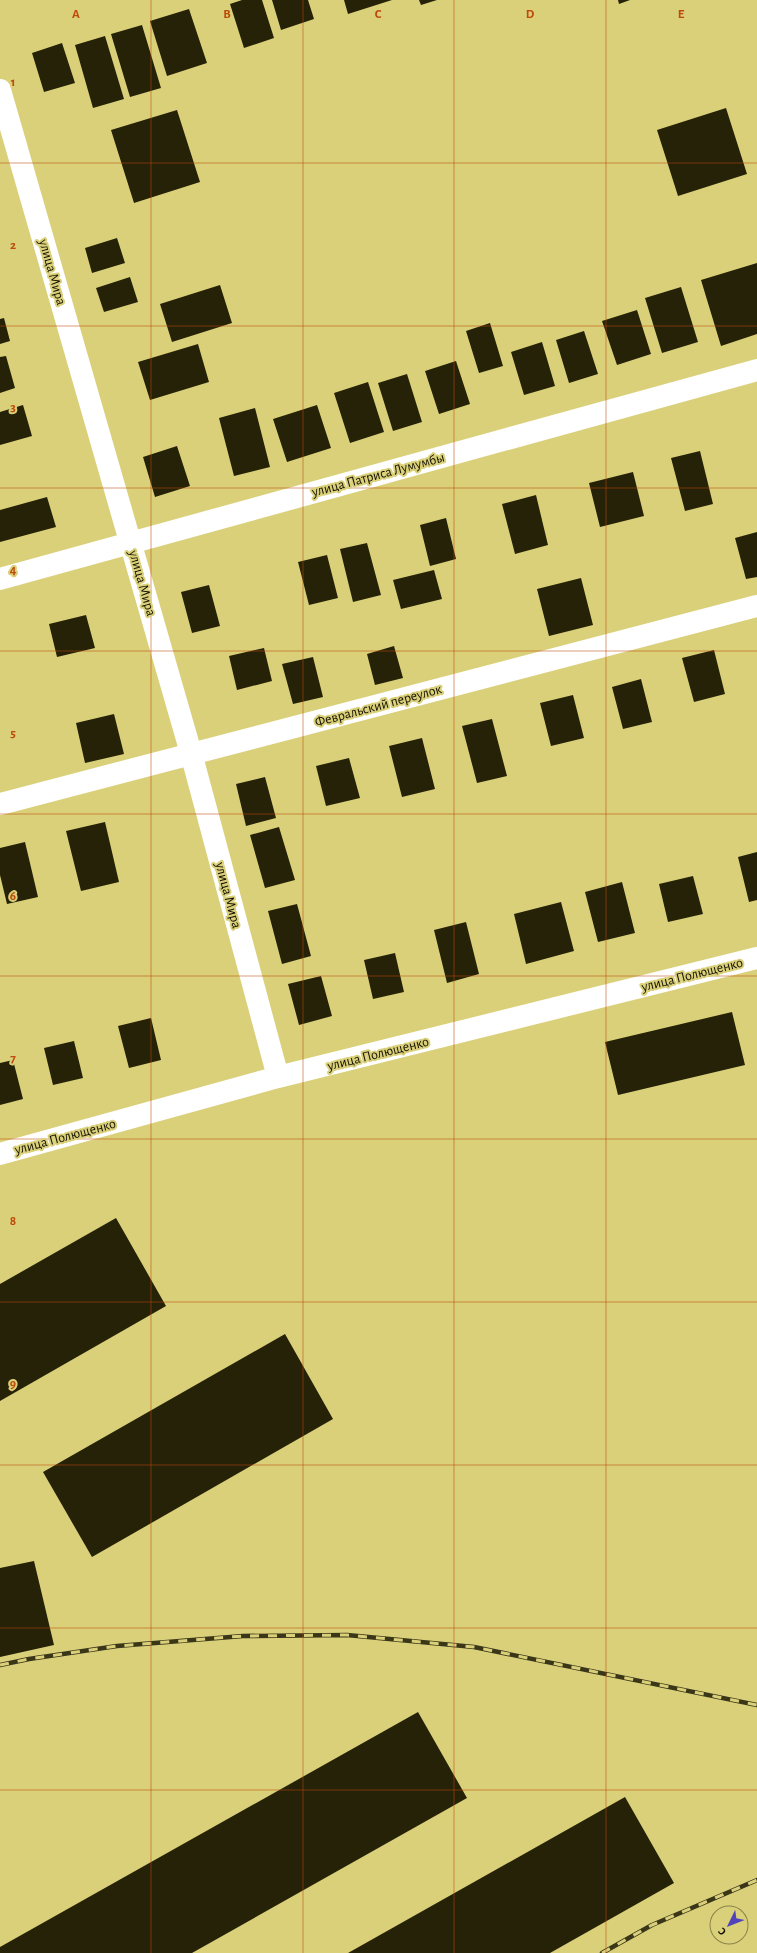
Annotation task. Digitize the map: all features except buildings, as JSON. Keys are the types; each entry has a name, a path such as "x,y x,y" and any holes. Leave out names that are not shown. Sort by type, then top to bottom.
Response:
{"street":[{"name":"улица Мира","path":"0,90 132,542 191,753 278,1078"},
{"name":"улица Патриса Лумумбы","path":"0,579 757,370"},
{"name":"Февральский переулок","path":"0,804 757,606"},
{"name":"улица Полющенко","path":"0,1154 278,1078 757,958"}],"railway":[{"path":"0,1665 29,1659 117,1646 243,1636 347,1635 474,1647 757,1705"},
{"path":"602,1953 652,1925 757,1880"}]}
